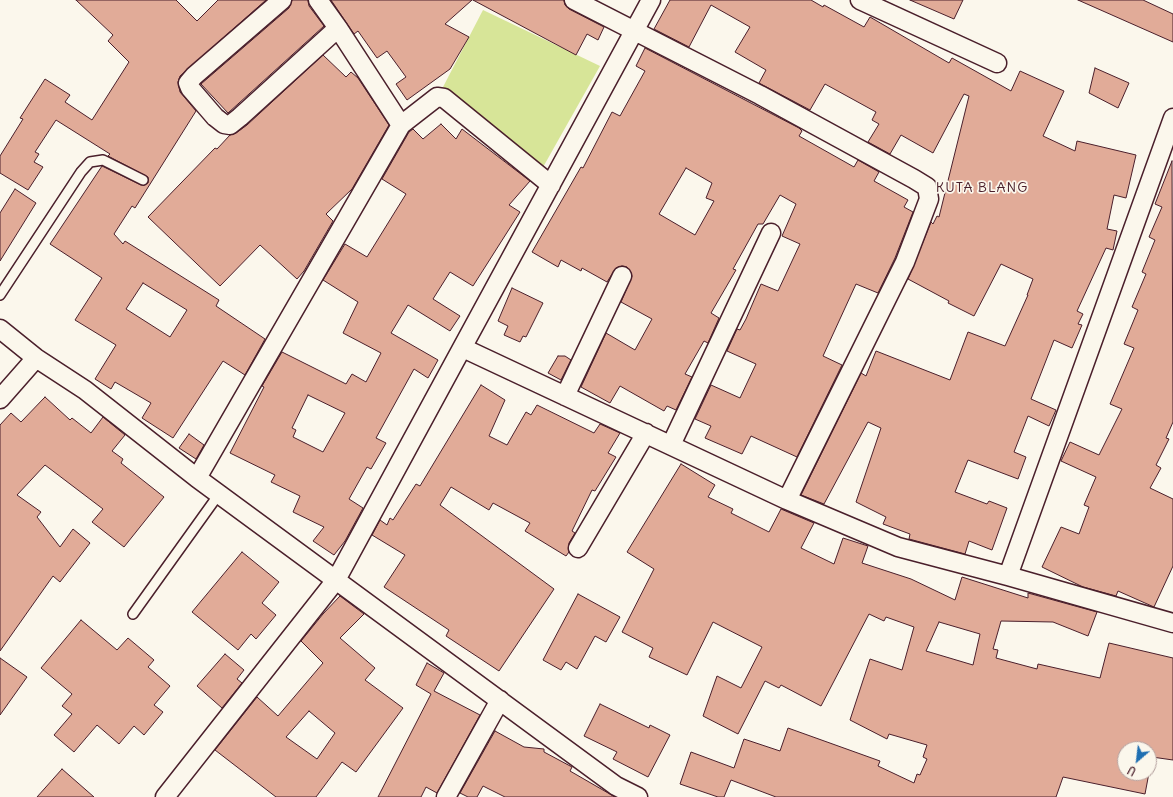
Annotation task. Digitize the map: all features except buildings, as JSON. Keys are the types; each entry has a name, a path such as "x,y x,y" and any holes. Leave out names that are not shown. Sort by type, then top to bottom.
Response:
{"street":[{"path":"282,0 222,51 188,83 190,88 215,117 224,124 230,125 240,117 338,28"},
{"path":"318,0 401,125"},
{"path":"574,0 760,95 914,178 927,187 929,199 906,262 787,500"},
{"path":"165,797 336,580 650,0"},
{"path":"860,0 997,63"},
{"path":"197,478 401,125 436,97 444,98 551,185"},
{"path":"1008,576 1173,118"},
{"path":"671,445 771,233"},
{"path":"565,396 622,276"},
{"path":"0,329 36,358 85,390 197,478 616,786 638,797"},
{"path":"462,348 787,500 898,547 1008,576 1173,623"},
{"path":"0,399 36,358"},
{"path":"578,548 646,433"},
{"path":"446,797 500,700"}],"lane":[{"path":"0,295 81,172 90,162 103,160 143,180"},
{"path":"133,614 219,494"}],"green space":[{"path":"483,10 600,66 542,169 443,87"}],"district":[{"name":"KUTA BLANG","path":"982,188"}]}
